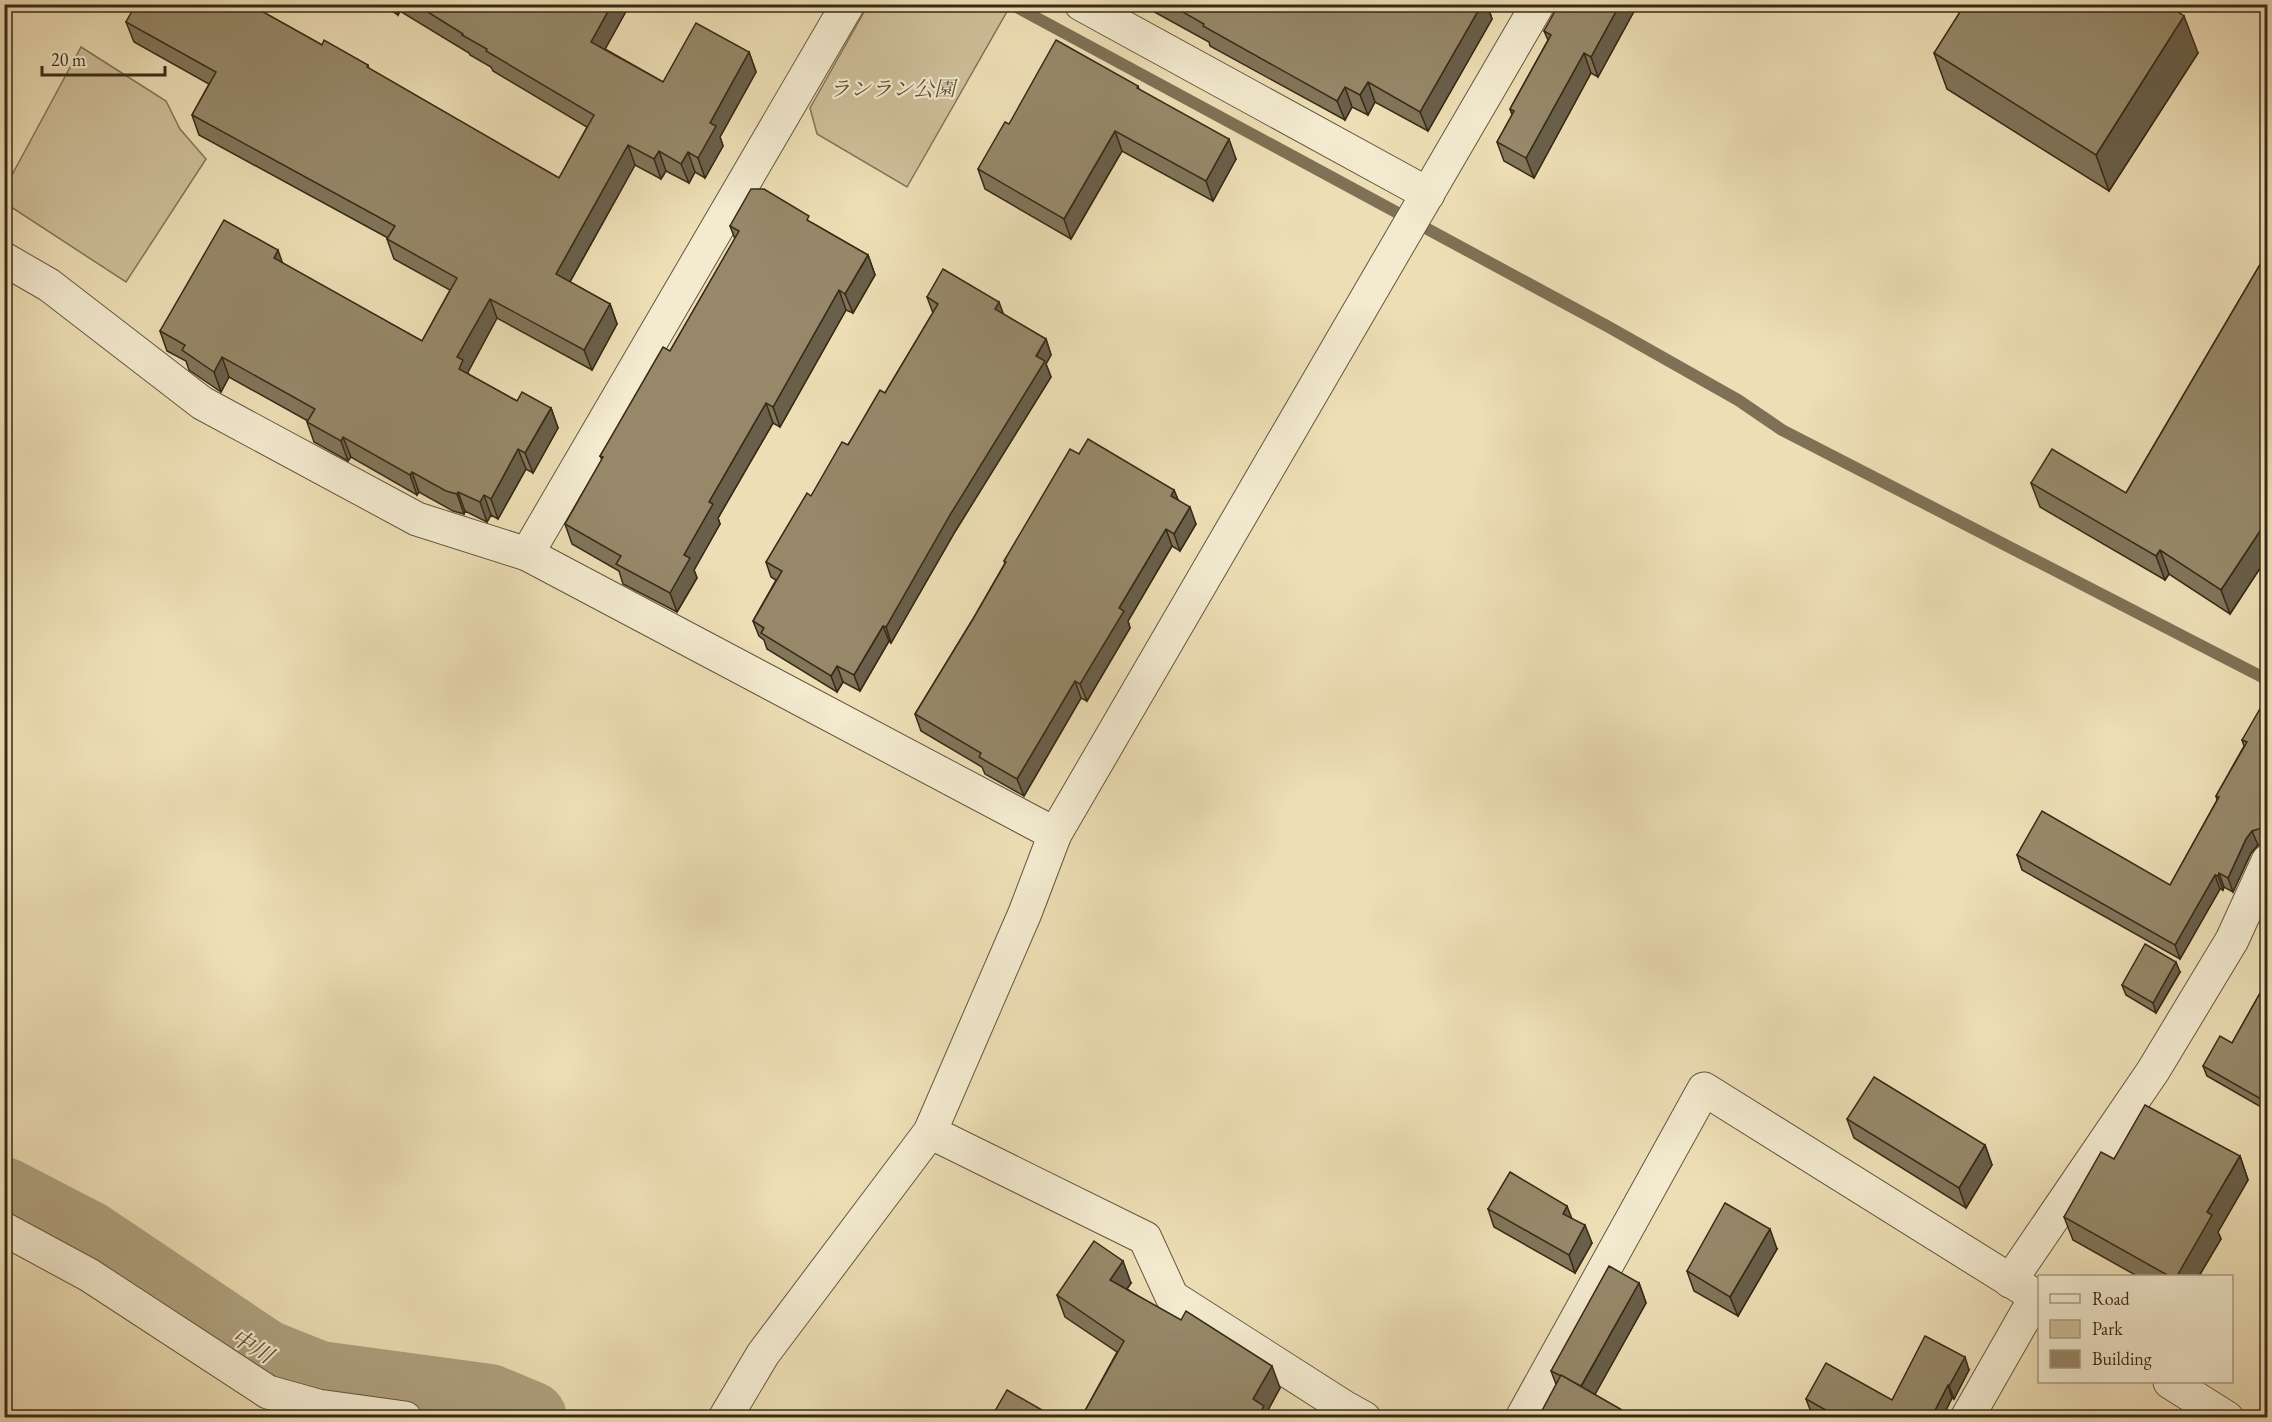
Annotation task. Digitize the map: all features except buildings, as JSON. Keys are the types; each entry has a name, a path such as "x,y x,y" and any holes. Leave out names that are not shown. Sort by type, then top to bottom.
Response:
{"street":[{"path":"527,554 848,4"},
{"path":"1081,4 1416,214"},
{"path":"725,1418 763,1353 930,1132 1025,913 1055,834 1538,4"},
{"path":"4,259 49,285 202,403 417,519 527,554 1055,834"},
{"path":"1967,1418 2028,1292 2153,1071 2232,940 2268,861"},
{"path":"1522,1418 1704,1089 2028,1292"},
{"path":"930,1132 1145,1238 1172,1297 1364,1418"},
{"path":"4,1229 89,1275 268,1392 318,1406 405,1418"},
{"path":"2172,1383 2227,1418"}],"green space":[{"name":"ランラン公園","path":"868,5 1003,5 1009,8 907,187 817,134 810,108"},
{"path":"81,47 166,101 180,129 206,159 126,282 5,203 5,188"}],"waterway":[{"path":"1011,4 1607,326 1738,400 1782,430 2268,680"},
{"name":"中川","path":"4,1194 87,1237 264,1356 319,1378 489,1401 530,1418"}]}
